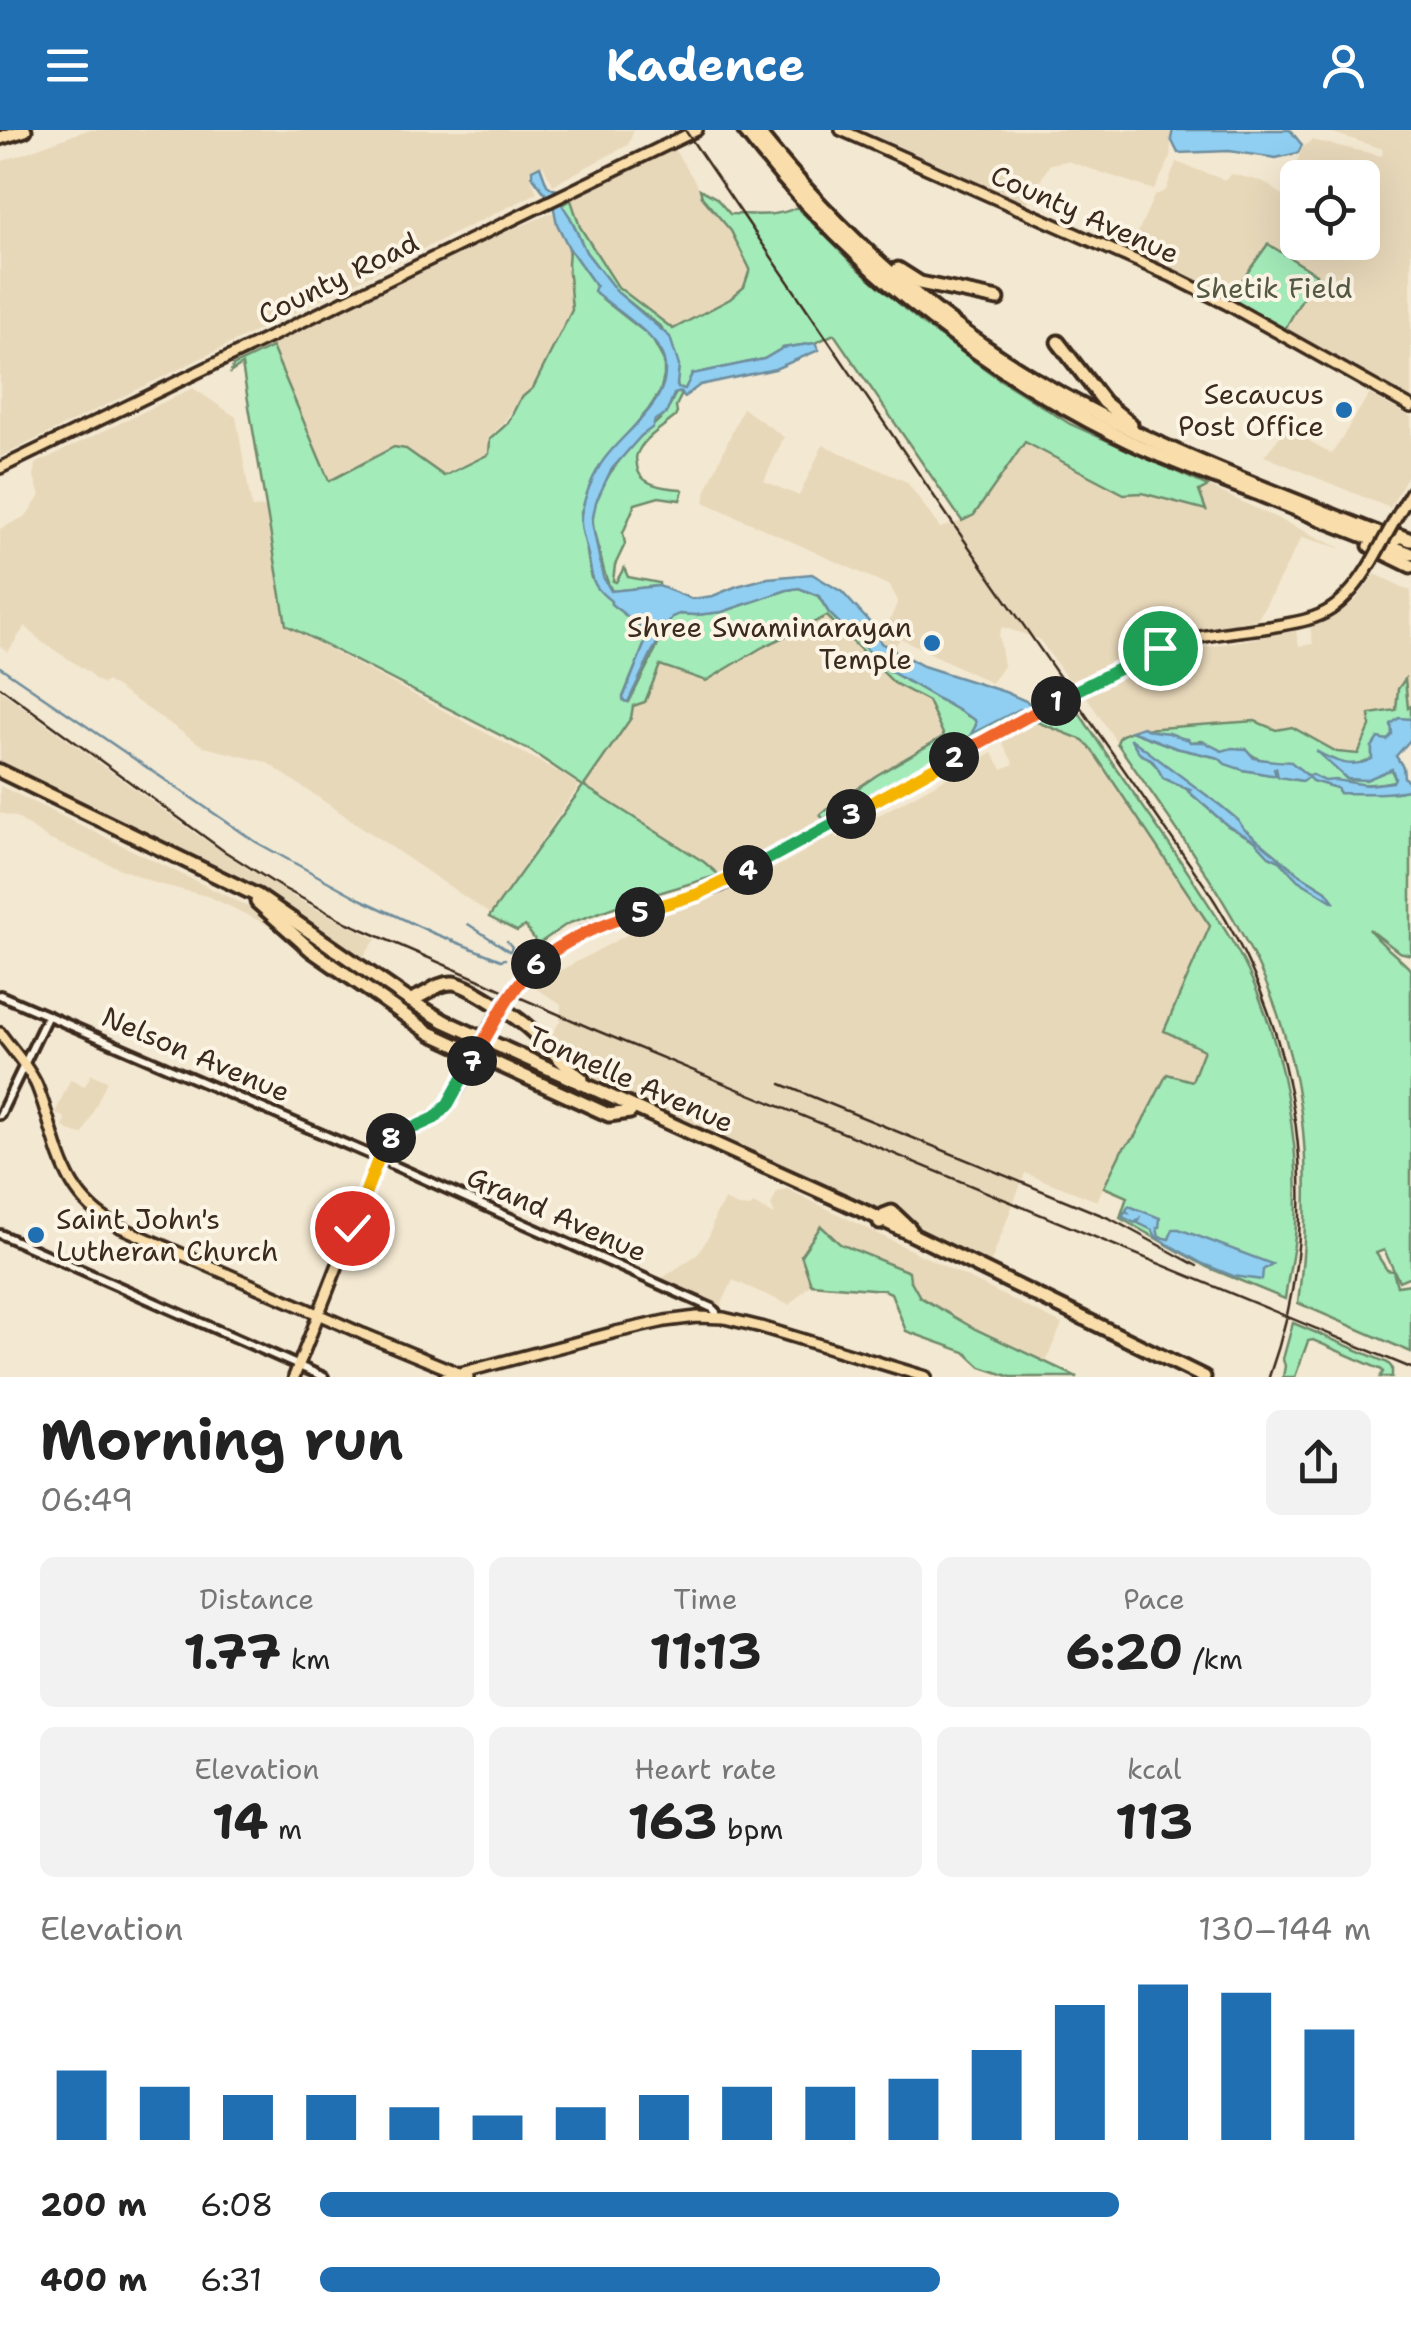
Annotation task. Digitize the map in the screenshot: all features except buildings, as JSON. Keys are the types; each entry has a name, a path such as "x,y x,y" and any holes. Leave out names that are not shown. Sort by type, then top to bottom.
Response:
{"highway":[{"path":"2,133 25,130"},
{"path":"744,130 851,250 961,342 1028,386 1146,450 1335,524 1411,560"},
{"path":"756,130 855,240 915,293 1008,362 1110,420 1192,457 1411,543"},
{"path":"823,208 912,280 998,299"},
{"path":"1062,340 1072,361 1115,412 1192,457"},
{"path":"1235,485 1260,500 1411,560"},
{"name":"Tonnelle Avenue","path":"0,774 254,900 440,1025 881,1222"},
{"name":"Tonnelle Avenue","path":"0,774 258,896 444,1020 881,1222 1197,1376"},
{"path":"254,900 367,996 430,1033 608,1115 630,1112"},
{"path":"410,1000 438,985 464,985 503,1004 575,1074 602,1093"},
{"name":"Tonnelle Avenue","path":"881,1222 886,1213 892,1212 920,1238 1197,1376"}],"main road":[{"name":"County Road","path":"0,468 695,130"},
{"name":"County Avenue","path":"842,131 1182,282 1411,406"},
{"path":"294,1377 384,1144 395,1135 435,1118 448,1104 503,1004 534,966 586,931 720,886 1038,710 1160,648 1317,616 1344,598 1372,561 1411,492"},
{"path":"0,1034 38,1087 65,1173 100,1214 118,1226 464,1375"},
{"path":"445,1377 665,1321 716,1318 761,1327 926,1377"}],"street":[{"name":"Nelson Avenue","path":"0,995 373,1156"},
{"path":"0,1115 48,1016"},
{"name":"Grand Avenue","path":"373,1156 712,1308 716,1318"},
{"path":"0,1234 324,1377"}],"shaded area":[{"path":"87,130 634,130 628,145 553,185 543,165 532,170 529,172 537,193 0,457 0,162"},
{"path":"862,130 1172,130 1170,159 1154,190 1067,161 1050,164 1027,204"},
{"path":"1324,130 1411,130 1411,401 1285,329 1316,275 1292,260 1380,260 1380,160 1298,160 1302,148 1312,140 1382,156 1383,149"},
{"path":"674,149 703,197 731,231 751,269 744,287 730,299 673,329 618,287 580,227 571,200"},
{"path":"1176,162 1225,180 1232,174 1264,182 1280,193 1280,252 1268,245 1229,298 1131,248 1154,196 1166,190"},
{"path":"554,212 569,248 572,310 533,388 488,438 488,453 442,475 405,447 393,447 328,480 269,340 397,278"},
{"path":"193,388 236,417 252,508 266,507 285,626 579,786 490,914 266,762 204,747 107,681 103,684 93,678 25,626 8,652 0,646 0,529 26,516 40,496 35,464"},
{"path":"1369,394 1411,417 1411,469 1390,508 1264,456 1287,428 1332,454"},
{"path":"743,408 784,437 764,481 799,496 823,445 907,482 940,528 973,515 1025,442 1124,494 1141,493 1205,509 1199,490 1208,486 1343,549 1302,537 1258,619 1161,638 1072,685 1039,639 1002,627 999,635 1004,666 991,683 900,638 894,649 880,643 898,601 890,586 704,502"},
{"path":"1375,574 1411,591 1411,706 1408,709 1405,680 1398,689 1397,710 1370,727 1358,754 1337,752 1292,727 1276,730 1255,721 1141,729 1120,736 1117,743 1086,696 1168,654 1296,631 1299,646 1313,644 1309,620 1332,609 1338,613 1355,601"},
{"path":"827,616 894,683 928,701 944,736 820,814 824,820 719,875 583,786 631,718 633,706 645,702 660,665 706,681 761,648"},
{"path":"0,690 244,866 301,901 376,939 359,963 276,905 0,769"},
{"path":"1037,722 1083,740 1092,750 1210,926 1165,1031 1204,1050 1192,1082 1121,1150 1097,1201 1025,1173 989,1267 589,1078 548,1041 560,1021 561,1004 532,986 678,907 755,879 834,835 837,838 992,753 1002,769 1014,764 1002,742"},
{"path":"0,786 251,908 380,997 343,983 280,931 210,897 155,883 48,839 16,817 0,813"},
{"path":"91,1074 107,1081 83,1134 75,1133 63,1127 65,1118 55,1113 70,1080 85,1086"},
{"path":"787,1189 1062,1324 1045,1363 975,1329 920,1296 909,1272 840,1244 801,1255 811,1284 789,1305 733,1280 719,1310 711,1310 655,1283 698,1254 724,1200 740,1207 753,1204 775,1215 771,1205 777,1192"}],"green space":[{"path":"700,189 716,198 730,214 773,214 797,207 853,264 924,325 999,379 1070,424 1208,486 1199,491 1206,510 1142,493 1124,494 1025,442 974,515 962,521 834,334 815,343 783,348 764,359 693,374 685,389 678,388 662,328 617,292 586,252 561,206 571,200 580,227 618,287 673,329 730,299 744,287 750,269 731,231 702,197"},
{"name":"Shetik Field","path":"1268,244 1280,252 1280,260 1294,260 1316,274 1285,329 1229,298"},
{"path":"569,248 596,286 596,294 651,337 664,361 660,392 600,466 581,512 591,578 611,604 649,633 624,701 629,702 672,617 722,612 799,588 818,596 829,613 888,670 975,720 973,732 1014,711 1017,716 823,819 820,814 944,736 928,701 894,683 827,616 761,648 706,681 660,665 645,702 633,706 631,718 584,786 719,875 567,924 538,944 525,926 517,931 489,917 583,786 531,751 286,625 242,365 231,372 233,366 272,347 329,481 394,447 406,449 444,476 489,454 490,439 508,423 520,399 533,388 572,310"},
{"path":"677,392 682,394 675,417 646,441 636,459 638,472 647,481 683,490 680,500 659,497 635,504 623,533 625,544 615,565 613,581 624,568 628,577 659,586 612,591 594,532 596,500 615,466 663,415"},
{"path":"1405,679 1411,719 1404,720 1387,740 1372,747 1372,759 1351,766 1321,755 1347,779 1390,768 1394,781 1324,781 1257,758 1246,749 1222,751 1202,741 1190,742 1144,729 1255,721 1276,730 1292,727 1337,752 1358,754 1370,727 1370,714 1396,710 1398,689"},
{"path":"1073,703 1222,925 1242,959 1271,1029 1287,1094 1297,1193 1285,1299 1207,1267 1120,1218 1127,1197 1104,1187 1167,1074 1192,1081 1204,1050 1164,1031 1210,926 1092,750 1083,740 1037,722"},
{"path":"1131,731 1176,748 1219,758 1243,770 1272,775 1276,767 1290,779 1302,781 1310,777 1340,793 1411,789 1411,955 1399,952 1369,929 1411,970 1411,1276 1399,1281 1384,1250 1376,1253 1387,1270 1393,1271 1397,1286 1411,1284 1411,1352 1298,1303 1306,1207 1305,1160 1293,1068 1281,1023 1264,978 1228,909 1117,743 1120,736","holes":["1132,741 1221,806 1243,829 1326,891 1333,901 1298,880 1255,841 1228,826 1191,791 1164,778"]},
{"path":"821,1226 840,1244 909,1272 920,1297 975,1329 1077,1377 1011,1377 981,1367 965,1352 906,1331 891,1293 811,1284 801,1255"},
{"path":"1293,1323 1388,1363 1392,1377 1380,1377 1382,1370 1313,1340 1308,1341 1295,1377 1283,1377 1283,1359"}],"water":[{"path":"1173,130 1290,130 1302,145 1298,153 1276,158 1229,151 1178,153 1171,139"},
{"path":"540,166 547,185 558,190 556,195 586,252 617,292 670,337 679,366 678,388 685,389 692,374 764,359 783,348 815,343 819,350 775,369 700,385 684,397 681,392 674,394 666,414 655,420 653,427 611,470 596,502 592,522 603,577 611,591 659,586 692,599 768,578 812,574 842,592 872,625 881,643 923,666 1005,692 1028,702 1032,708 1020,709 971,734 975,720 888,670 829,613 819,596 799,588 722,612 672,617 628,702 624,701 649,633 611,604 596,586 581,516 599,467 661,391 664,360 644,331 594,291 596,286 557,224 553,204 532,176 532,170"},
{"path":"1399,718 1411,719 1411,739 1396,756 1404,777 1411,780 1411,789 1385,793 1340,793 1337,788 1308,777 1303,781 1278,777 1276,768 1276,775 1243,770 1219,758 1176,748 1131,731 1143,727 1190,742 1204,742 1222,751 1246,749 1254,758 1291,762 1307,775 1325,781 1368,785 1393,782 1392,769 1366,780 1347,779 1316,751 1344,763 1365,762 1372,759 1372,747 1378,738 1387,740 1392,734 1391,724"},
{"path":"1130,738 1221,806 1299,874 1326,891 1335,903 1298,880 1255,841 1228,826 1190,790 1163,778"},
{"path":"1129,1206 1160,1218 1159,1237 1169,1239 1173,1229 1179,1229 1272,1264 1263,1270 1262,1280 1233,1276 1203,1264 1157,1238 1152,1230 1138,1223 1139,1219 1135,1223 1123,1217"}],"waterway":[{"path":"0,667 256,842 360,899 433,933 505,959"},
{"path":"468,924 509,951"},
{"path":"507,941 512,947 510,951"}],"railway":[{"path":"685,130 1205,886 1238,942 1264,1001 1283,1062 1296,1124 1300,1187 1298,1251 1287,1314 1269,1377"},
{"path":"0,687 224,851 348,923 588,1027 1411,1368"},
{"path":"781,1084 1111,1219 1197,1266"}],"place":[{"name":"Secaucus Post Office","path":"1344,410"},
{"name":"Shree Swaminarayan Temple","path":"932,643"},
{"name":"Saint John's Lutheran Church","path":"36,1235"}],"route":[{"path":"352,1228 384,1144 441,1112 500,1008 534,966 563,944 598,925 720,886 1038,710 1160,648"}]}
